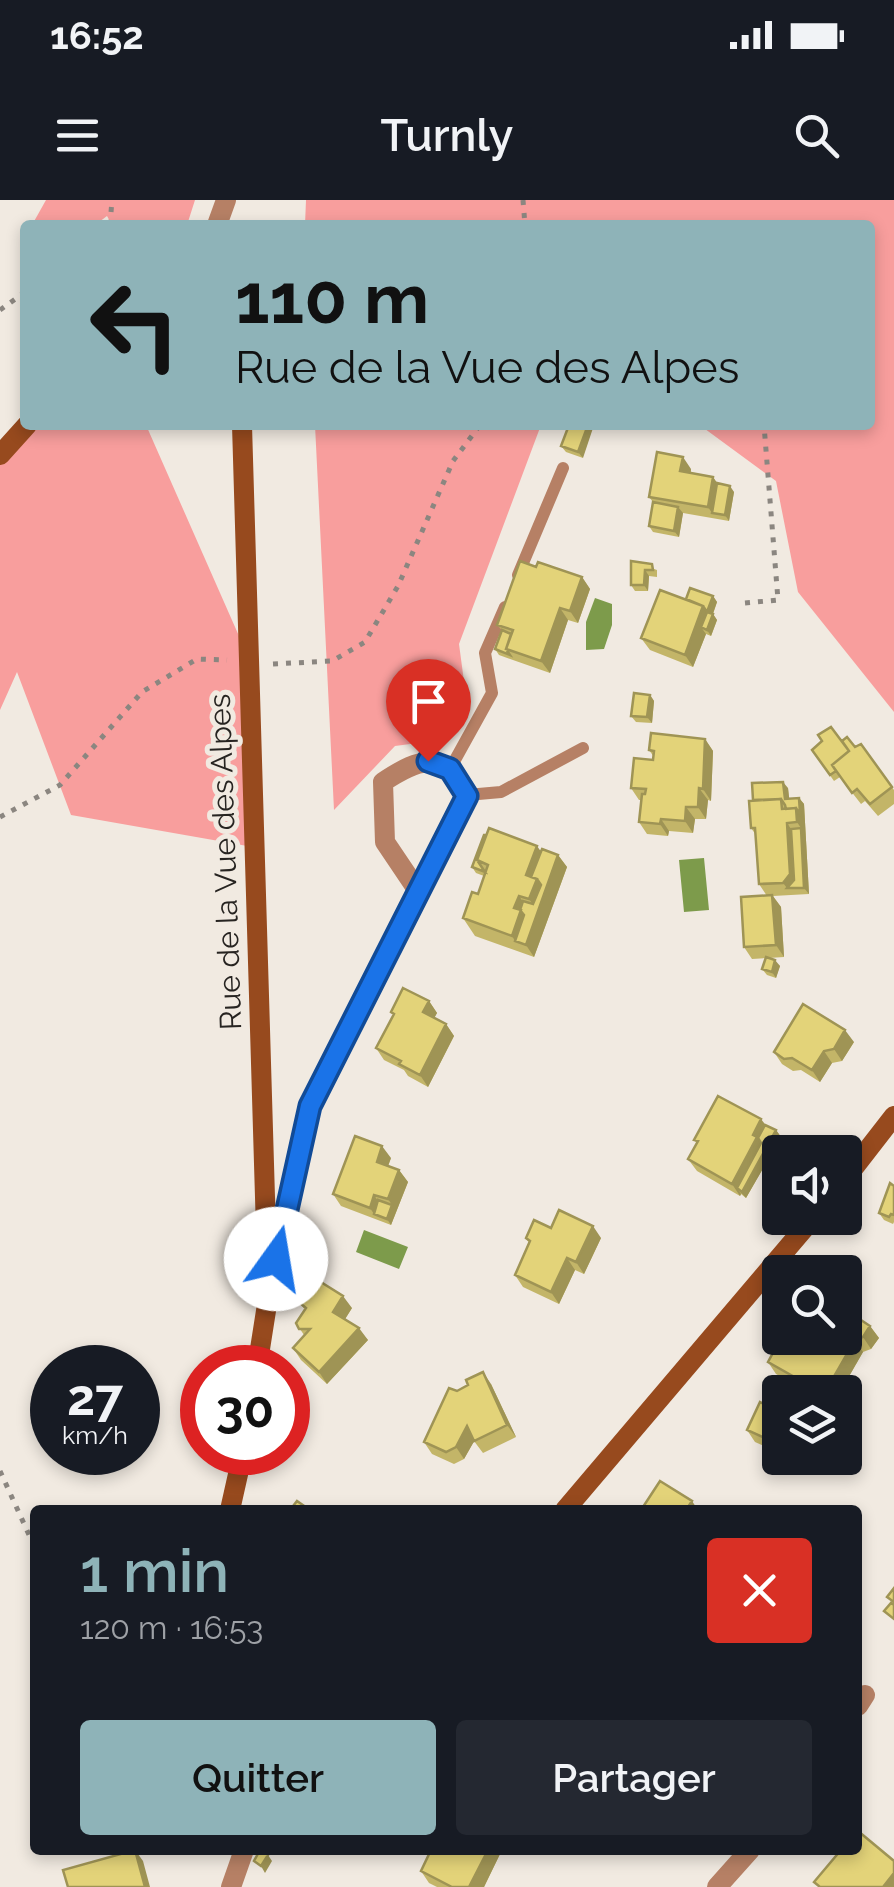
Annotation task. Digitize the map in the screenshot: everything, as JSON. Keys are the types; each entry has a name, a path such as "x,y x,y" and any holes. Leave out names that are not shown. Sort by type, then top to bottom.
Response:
{"street":[{"path":"0,455 22,430"},
{"name":"Rue de la Vue des Alpes","path":"242,430 268,1298"},
{"path":"418,891 385,842 383,782 402,769 428,761 450,769 467,796"},
{"name":"Rue de la Vue des Alpes","path":"260,1345 310,1106 467,796"},
{"path":"862,1157 894,1116"},
{"path":"569,1505 799,1235"},
{"path":"231,1505 238,1475"},
{"path":"231,1887 242,1855"},
{"path":"716,1887 745,1855"}],"lane":[{"path":"450,769 492,693 486,653 562,468"},
{"path":"467,796 502,792 584,748"}],"path":[{"path":"0,818 60,785 142,692 198,659 284,665 332,662 365,642 398,586 453,461 476,430"},
{"path":"745,603 778,600 764,430"},
{"path":"0,1471 30,1537"}],"shaded area":[{"path":"46,200 195,200 189,220 109,220 107,216 102,220 35,220"},
{"path":"306,200 894,200 894,712 798,592 776,481 706,430 875,430 875,220 305,220"},
{"path":"22,430 148,430 250,661 253,847 71,815 17,672 0,710 0,455"},
{"path":"315,430 539,430 459,644 467,704 448,739 395,746 334,810"},
{"path":"595,598 612,604 612,625 604,649 586,650 586,622"},
{"path":"704,858 709,910 684,912 679,860"},
{"path":"364,1230 408,1247 399,1269 356,1252"}],"building":[{"path":"567,430 586,430 578,452 561,446"},
{"path":"657,452 683,457 680,471 713,477 708,507 649,497"},
{"path":"717,483 730,486 725,515 712,513"},
{"path":"653,502 678,507 674,531 649,526"},
{"path":"520,561 536,567 538,562 582,577 570,611 560,608 541,661 506,649 513,630 497,625"},
{"path":"631,561 652,564 653,570 645,570 644,585 631,585"},
{"path":"690,588 713,596 707,612 686,599"},
{"path":"660,590 703,606 685,655 641,638"},
{"path":"707,612 713,614 707,630 701,627"},
{"path":"502,630 511,634 506,649 510,655 495,649"},
{"path":"634,693 650,695 647,717 631,716"},
{"path":"831,727 849,751 832,765 836,771 830,775 812,750 822,741 818,735"},
{"path":"651,733 705,739 703,789 699,788 698,807 686,807 685,821 639,822 646,789 631,788 634,758 653,760 654,751 649,750"},
{"path":"847,737 855,747 861,744 892,787 870,804 857,789 852,793 832,765 849,751 842,741"},
{"path":"783,782 785,799 799,798 800,814 796,808 786,809 781,799 753,800 752,783"},
{"path":"781,799 782,809 796,808 797,822 787,823 790,874 783,883 759,884 749,801"},
{"path":"489,828 537,846 526,875 537,879 529,899 519,896 514,908 521,910 512,936 463,918 472,892 478,894 488,865 477,860"},
{"path":"801,828 804,888 787,888 794,880 791,829"},
{"path":"484,835 477,860 485,872 472,867"},
{"path":"542,849 558,855 526,945 515,941 524,915 520,910 523,901 533,904 541,885 531,877"},
{"path":"772,895 776,945 744,947 741,897"},
{"path":"766,957 775,960 772,972 762,969"},
{"path":"403,988 429,1001 423,1012 446,1024 420,1075 376,1048"},
{"path":"803,1004 845,1030 834,1049 824,1051 812,1070 774,1052"},
{"path":"718,1096 761,1119 753,1135 757,1137 732,1184 688,1159"},
{"path":"765,1125 776,1130 773,1135 762,1135 762,1156 742,1192 737,1188 761,1143 758,1138"},
{"path":"355,1136 382,1146 377,1162 399,1170 388,1199 374,1195 370,1208 333,1194"},
{"path":"890,1183 894,1186 894,1215 889,1217 879,1213"},
{"path":"378,1200 392,1205 387,1219 374,1214"},
{"path":"559,1210 593,1226 576,1262 567,1258 551,1292 515,1275 530,1241 526,1238 534,1220 551,1228"},
{"path":"316,1279 343,1296 333,1312 359,1328 319,1372 310,1364 310,1345 296,1345 310,1329 299,1329 296,1323 306,1308 300,1303"},
{"path":"862,1321 870,1326 862,1337"},
{"path":"772,1355 846,1355 835,1375 791,1375 768,1362"},
{"path":"483,1372 507,1425 474,1441 467,1426 456,1447 446,1452 424,1442 449,1388 457,1391 468,1385 466,1380"},
{"path":"760,1402 762,1403 762,1437 747,1430"},
{"path":"660,1481 692,1501 689,1505 644,1505"},
{"path":"891,1603 894,1605 894,1619 884,1611"},
{"path":"862,1834 894,1861 894,1873 883,1887 820,1887 814,1882 837,1855 862,1855"},
{"path":"117,1855 136,1855 145,1887 68,1887 63,1870"},
{"path":"257,1855 268,1855 261,1866 254,1861"},
{"path":"429,1855 485,1855 469,1887 452,1887 421,1871"}],"route":[{"path":"276,1259 310,1106 467,796 450,769 428,761"}]}
